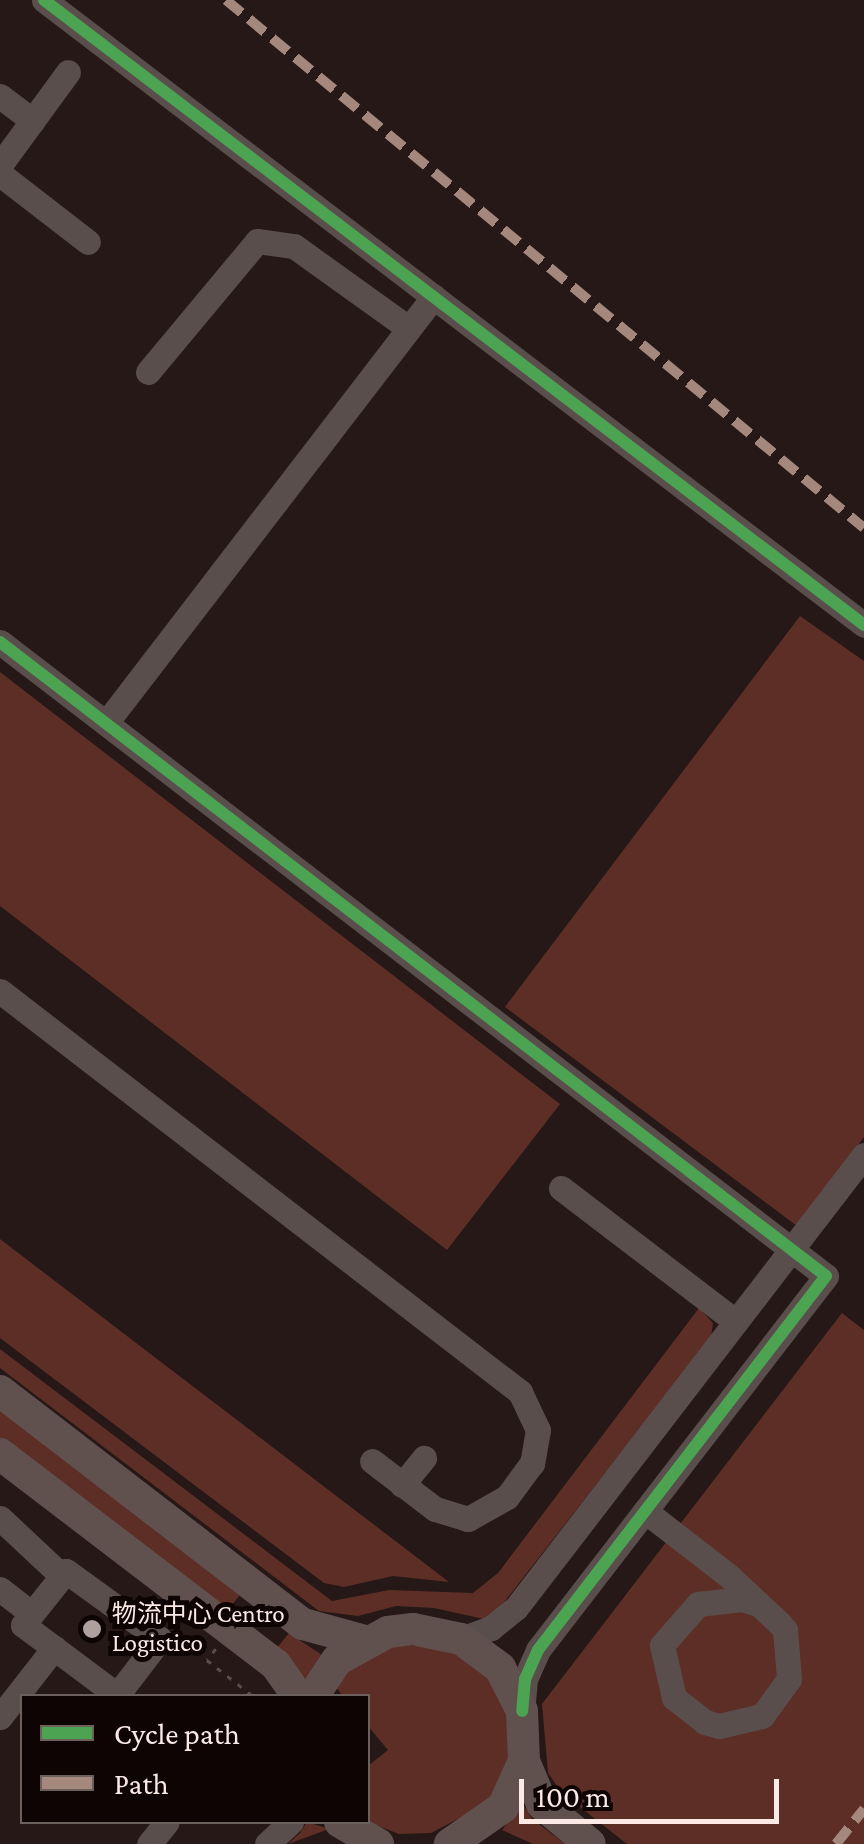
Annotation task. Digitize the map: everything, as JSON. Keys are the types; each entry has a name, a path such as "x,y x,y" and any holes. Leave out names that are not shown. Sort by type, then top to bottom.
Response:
{"main road":[{"path":"0,1391 302,1624 364,1640"},
{"path":"0,1454 276,1665 297,1694"},
{"path":"314,1694 337,1660 364,1640 413,1629 461,1638 500,1668 522,1710 524,1761 542,1804 590,1844"},
{"path":"456,1842 503,1808 524,1761"},
{"path":"342,1824 363,1843"},
{"path":"456,1842 500,1844"}],"street":[{"path":"44,0 864,626"},
{"path":"0,166 68,72"},
{"path":"0,96 33,121"},
{"path":"0,174 88,242"},
{"path":"148,372 257,241 294,246 408,328"},
{"path":"106,723 434,296"},
{"path":"0,642 826,1276 538,1650 525,1679 522,1710"},
{"path":"0,991 529,1404 536,1452 489,1512 468,1519 445,1515 372,1461"},
{"path":"461,1638 491,1628 516,1608 864,1155"},
{"path":"561,1188 736,1322"},
{"path":"402,1485 424,1458"},
{"path":"645,1510 758,1604 785,1630 789,1679 756,1720 705,1722 674,1698 662,1644 698,1604 742,1599 758,1604"},
{"path":"0,1518 62,1576"},
{"path":"115,1694 24,1625 66,1571 160,1639 119,1694"},
{"path":"0,1589 31,1613"},
{"path":"0,1717 54,1648"},
{"path":"149,1844 165,1824"},
{"path":"267,1844 289,1824"}],"shaded area":[{"path":"800,616 864,661 864,1137 797,1226 505,1007"},
{"path":"0,672 560,1104 447,1250 0,906"},
{"path":"0,1239 449,1582 393,1576 344,1587 324,1583 0,1338"},
{"path":"699,1308 713,1323 711,1337 498,1610 484,1619 434,1608 396,1606 358,1616 319,1611 0,1368 0,1349 332,1601 389,1590 473,1593 498,1573"},
{"path":"842,1313 864,1330 864,1844 627,1844 561,1792 548,1773 542,1704"},
{"path":"0,1408 240,1595 219,1621 0,1450"},
{"path":"289,1633 325,1657 300,1685 272,1654"},
{"path":"400,1644 447,1649 486,1675 508,1716 511,1747 503,1777 486,1804 431,1833 399,1834 370,1823 370,1764 388,1750 370,1728 370,1694 341,1694 335,1686 356,1663"},
{"path":"523,1804 532,1819 565,1844 533,1844 502,1830"},
{"path":"306,1824 329,1829 288,1844"}],"marked path":[{"path":"226,0 864,528"},
{"path":"836,1844 864,1809"}],"cycle path":[{"path":"44,0 864,625"},
{"path":"0,642 826,1276 538,1650 525,1679 522,1711"}],"place":[{"name":"物流中心 Centro Logistico","path":"92,1629"}]}
